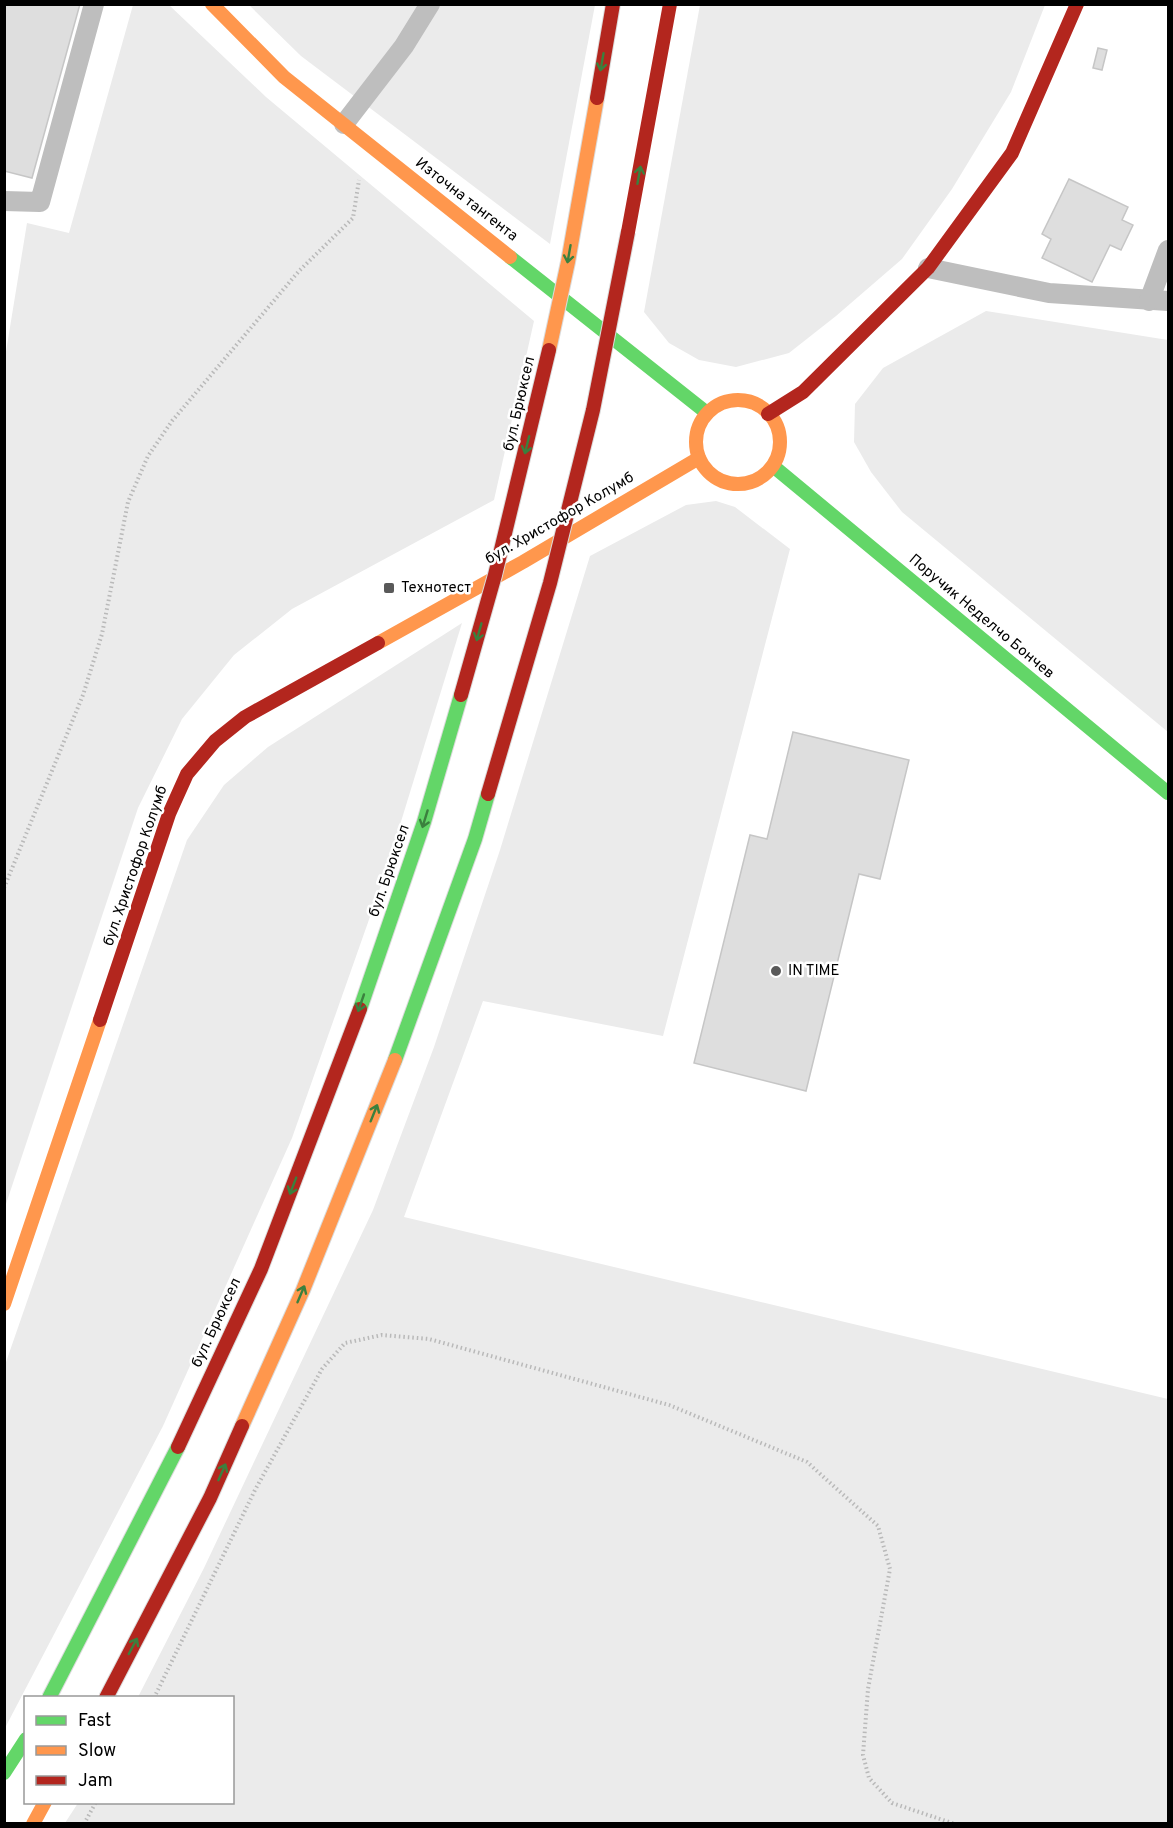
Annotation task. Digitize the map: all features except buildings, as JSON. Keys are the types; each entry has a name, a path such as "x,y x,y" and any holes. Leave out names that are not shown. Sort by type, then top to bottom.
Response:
{"main road":[{"name":"Източна тангента","path":"212,4 284,76 708,413"},
{"name":"бул. Брюксел","path":"50,1696 171,1461 261,1269 341,1063 424,822 495,575 542,384 568,262 613,4"},
{"path":"107,1696 210,1498 303,1290 387,1081 476,839 550,583 593,410 670,4"},
{"path":"768,414 803,392 928,268 1012,153 1077,4"},
{"path":"733,400 747,401 761,406 768,414 778,429 780,444 773,466 757,479 744,484 729,483 715,477 699,458 696,440 699,426 708,413 719,405 733,400"},
{"name":"бул. Христофор Колумб","path":"4,1304 169,814 187,774 215,741 244,717 523,562 699,458"},
{"name":"Поручик Неделчо Бончев","path":"773,466 1168,793"},
{"path":"4,1773 24,1742"},
{"path":"33,1824 44,1804"}],"lane":[{"path":"4,201 40,202 94,4"},
{"path":"344,124 404,46 430,4"},
{"path":"1149,301 1168,249"},
{"path":"928,268 1049,293 1168,301"}],"path":[{"path":"4,888 83,694 102,634 128,502 148,456 172,421 299,272 353,218 365,141"},
{"path":"155,1696 255,1490 322,1369 345,1343 382,1335 429,1339 669,1405 807,1462 878,1526 890,1569 868,1689 863,1755 869,1778 892,1803 955,1824"},
{"path":"84,1824 95,1804"}],"shaded area":[{"path":"133,5 169,5 266,97 534,321 494,500 292,609 234,655 182,719 138,808 5,1207 4,364 27,223 69,233"},
{"path":"249,5 595,5 550,244 301,56"},
{"path":"700,5 1045,5 1011,92 952,189 902,259 789,353 736,367 699,360 669,343 644,312"},
{"path":"986,311 1168,340 1168,732 902,512 871,472 854,442 855,404 883,368"},
{"path":"716,501 735,507 790,549 663,1036 483,1001 404,1217 1168,1399 1168,1823 65,1823 77,1804 234,1804 234,1696 139,1696 204,1568 373,1210 434,1047 500,850 590,556 686,505"},
{"path":"462,623 384,877 292,1138 163,1426 5,1728 5,1365 187,840 224,785 268,747"}],"traffic: fast":[{"path":"510,257 707,413"},
{"path":"773,466 1168,793"},
{"path":"360,1009 424,822 461,695"},
{"path":"395,1060 475,839 488,794"},
{"path":"50,1696 178,1447"},
{"path":"4,1773 24,1742"}],"traffic: slow":[{"path":"212,4 284,77 510,257"},
{"path":"549,350 568,262 597,98"},
{"path":"738,400 761,407 773,419 780,442 773,465 761,477 738,484 715,477 703,465 696,442 703,419 715,407 738,400"},
{"path":"378,643 523,562 699,458"},
{"path":"4,1304 100,1020"},
{"path":"242,1426 303,1290 395,1060"},
{"path":"33,1824 44,1804"}],"traffic: jam":[{"path":"597,98 613,4"},
{"path":"628,232 670,4"},
{"path":"768,414 803,392 928,268 1012,153 1077,4"},
{"path":"488,794 550,583 593,410 628,232"},
{"path":"461,695 495,575 549,350"},
{"path":"100,1020 169,814 187,774 215,741 245,717 378,643"},
{"path":"178,1447 261,1269 360,1009"},
{"path":"107,1696 210,1498 242,1426"}],"place":[{"name":"Технотест","path":"389,588"},
{"name":"IN TIME","path":"776,971"}]}
